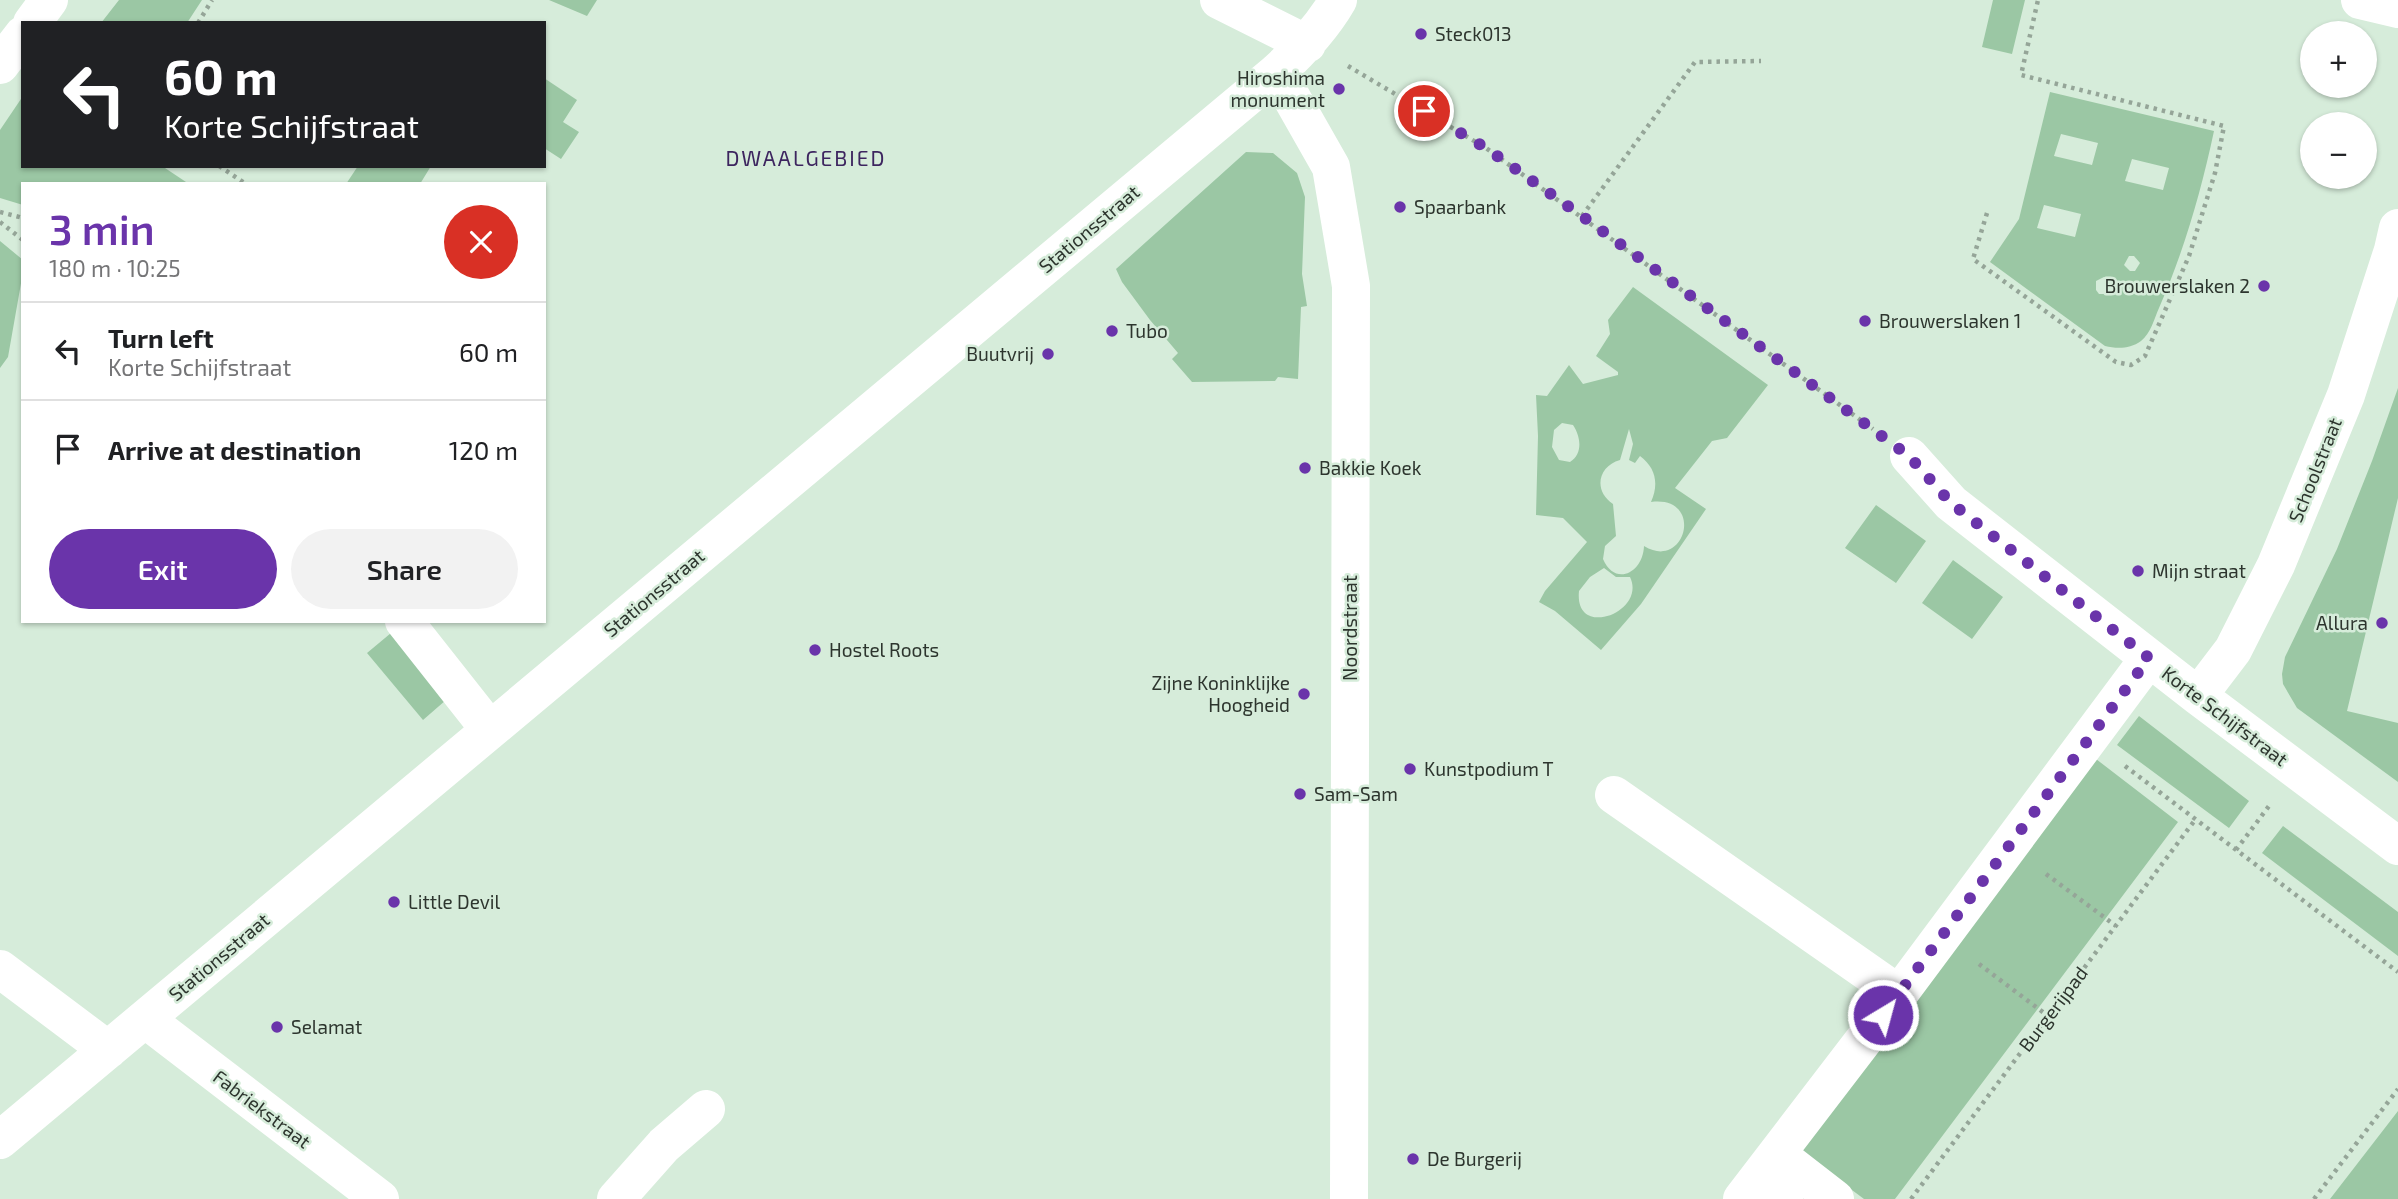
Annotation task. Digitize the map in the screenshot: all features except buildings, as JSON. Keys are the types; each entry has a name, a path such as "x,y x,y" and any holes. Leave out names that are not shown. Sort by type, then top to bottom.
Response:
{"street":[{"path":"33,21 49,0"},
{"path":"1219,0 1307,44"},
{"name":"Stationsstraat","path":"0,1140 1277,72 1307,44 1338,0"},
{"path":"2360,0 2398,9"},
{"path":"0,65 21,38"},
{"name":"Noordstraat","path":"1277,72 1331,167 1351,286 1349,1199"},
{"name":"Schoolstraat","path":"2198,696 2232,650 2276,565 2346,396 2398,228"},
{"name":"Korte Schijfstraat","path":"1909,456 1951,503 2198,696 2398,846"},
{"path":"406,623 490,730"},
{"path":"1742,1199 2010,847 2149,658"},
{"path":"1614,795 1899,994"},
{"path":"0,969 107,1050"},
{"name":"Fabriekstraat","path":"145,1019 380,1199"},
{"path":"616,1199 664,1145 706,1109"},
{"path":"1777,1154 1784,1199"},
{"path":"1777,1154 1835,1199"}],"path":[{"path":"199,21 212,0"},
{"path":"1987,214 1973,259 2116,362 2131,365 2145,355 2164,314 2189,256 2216,173 2224,126 2021,75 2038,0"},
{"path":"1307,44 1363,74 1486,148 1909,456"},
{"path":"1582,216 1695,62 1761,61"},
{"path":"222,168 243,182"},
{"path":"0,212 21,217"},
{"path":"0,222 21,238"},
{"path":"2088,739 2398,972"},
{"name":"Burgerijpad","path":"1911,1199 2195,820"},
{"path":"2010,847 2116,926"},
{"path":"1942,937 2048,1016"},
{"path":"2314,1199 2398,1089"}],"green space":[{"path":"119,0 202,0 188,21 103,21"},
{"path":"549,0 597,0 587,16"},
{"path":"1993,0 2025,0 2012,54 1982,47"},
{"path":"546,79 577,100 563,122 579,132 561,159 546,149"},
{"path":"2050,92 2214,131 2184,243 2150,330 2137,344 2123,348 2105,346 1990,262 2019,219","holes":["2061,134 2098,143 2092,165 2054,156","2132,159 2169,168 2163,190 2125,181","2044,205 2081,214 2075,237 2037,228","2129,256 2134,256 2140,263 2135,271 2130,271 2124,265","2104,277 2112,282 2109,294 2099,294 2096,281"]},
{"path":"21,99 21,168 165,168 186,182 21,182 21,204 0,198 0,130"},
{"path":"1246,152 1273,153 1297,173 1305,197 1302,274 1307,306 1301,307 1298,379 1278,377 1275,381 1192,382 1172,359 1178,353 1150,320 1122,282 1116,269"},
{"path":"357,168 430,168 421,182 347,182"},
{"path":"0,241 21,258 21,283 8,357 0,368"},
{"path":"1633,287 1768,385 1727,438 1712,441 1675,488 1706,509 1641,604 1601,650 1555,611 1539,602 1545,591 1587,542 1563,518 1536,515 1536,395 1547,396 1569,365 1583,384 1618,375 1618,372 1596,356 1610,334 1608,320","holes":["1562,423 1573,425 1578,435 1579,450 1570,462 1559,460 1552,447 1554,430","1629,429 1633,444 1629,460 1635,463 1640,456 1653,471 1655,489 1651,502 1668,503 1679,510 1684,520 1684,531 1679,542 1670,549 1659,551 1644,546 1639,563 1628,573 1621,574 1614,573 1603,559 1605,546 1616,536 1613,504 1607,499 1601,486 1603,473 1620,460","1604,568 1616,577 1630,577 1632,590 1628,601 1620,610 1609,616 1587,614 1580,606 1579,591 1590,577"]},
{"path":"2398,388 2398,498 2347,711 2398,723 2398,782 2297,708 2283,684 2282,674 2285,657 2337,549"},
{"path":"1876,505 1926,541 1896,583 1845,548"},
{"path":"1953,560 2003,597 1972,639 1922,603"},
{"path":"391,633 446,700 423,720 367,653"},
{"path":"2139,716 2249,801 2229,828 2117,745"},
{"path":"2096,759 2178,822 1895,1199 1864,1199 1796,1148"},
{"path":"2283,826 2398,912 2398,956 2262,853"},
{"path":"2398,1111 2398,1199 2330,1199"}],"place":[{"name":"Steck013","path":"1421,34"},
{"name":"Hiroshima monument","path":"1339,89"},
{"name":"Spaarbank","path":"1400,207"},
{"name":"Brouwerslaken 2","path":"2264,286"},
{"name":"Brouwerslaken 1","path":"1865,321"},
{"name":"Tubo","path":"1112,331"},
{"name":"Buutvrij","path":"1048,354"},
{"name":"Bakkie Koek","path":"1305,468"},
{"name":"Mijn straat","path":"2138,571"},
{"name":"Allura","path":"2382,623"},
{"name":"Hostel Roots","path":"815,650"},
{"name":"Zijne Koninklijke Hoogheid","path":"1304,694"},
{"name":"Kunstpodium T","path":"1410,769"},
{"name":"Sam-Sam","path":"1300,794"},
{"name":"Little Devil","path":"394,902"},
{"name":"Selamat","path":"277,1027"},
{"name":"De Burgerij","path":"1413,1159"}],"district":[{"name":"DWAALGEBIED","path":"806,159"}],"route":[{"path":"1424,111 1486,148 1582,216 1909,456 1951,503 2149,658 1883,1015"}]}
